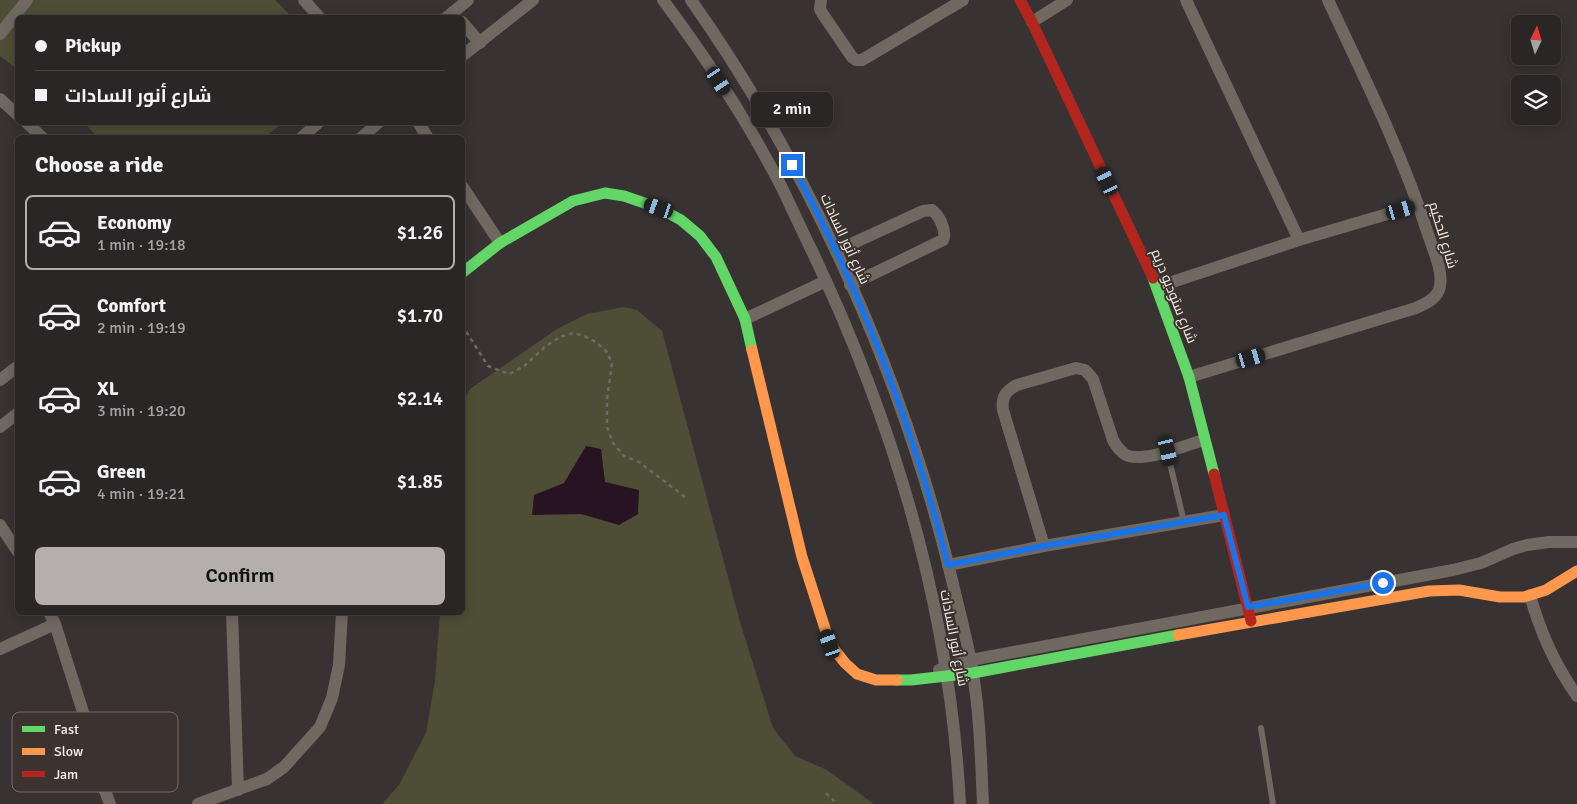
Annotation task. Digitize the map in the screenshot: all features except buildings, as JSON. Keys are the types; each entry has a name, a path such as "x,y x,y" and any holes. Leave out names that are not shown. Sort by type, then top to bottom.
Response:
{"street":[{"path":"15,15 27,0"},
{"path":"304,0 317,15"},
{"path":"453,15 468,0"},
{"path":"465,54 533,0"},
{"name":"شارع أنور السادات","path":"663,0 690,37 780,183 826,281 876,399 902,476 924,560 946,672 960,804"},
{"name":"شارع أنور السادات","path":"692,0 759,105 809,196 836,251 894,389 920,462 971,660 976,694 983,804"},
{"path":"821,0 820,9 822,13 856,60 868,57 962,0"},
{"name":"شارع ستوديو دريم","path":"1020,0 1157,286 1189,377 1251,621"},
{"path":"1032,22 1067,0"},
{"path":"1186,0 1299,240"},
{"name":"شارع الحكيم","path":"1189,377 1416,308 1433,300 1440,287 1440,275 1418,205 1379,109 1328,0"},
{"path":"0,34 15,15"},
{"path":"465,26 480,43"},
{"path":"0,99 15,112"},
{"path":"29,125 40,135"},
{"path":"304,135 316,125"},
{"path":"365,135 376,125"},
{"path":"465,190 500,243"},
{"path":"465,271 500,243 573,201 588,196 604,194 624,196 659,208 681,220 700,236 716,257 744,319 802,557 830,644 845,663 857,674 876,680 912,680 923,678 946,672 971,660 1454,570 1481,563 1527,545 1549,542 1577,542"},
{"path":"1157,286 1299,240 1418,205"},
{"path":"836,251 923,211 932,210 939,217 944,234 943,240 850,285"},
{"path":"744,319 826,281"},
{"path":"0,380 15,368"},
{"path":"1044,546 1003,410 1003,397 1017,385 1062,371 1076,368 1084,370 1093,379 1096,386 1112,440 1118,449 1128,455 1138,457 1168,451 1204,440"},
{"path":"0,427 15,415"},
{"path":"948,565 1044,546 1224,515"},
{"path":"0,524 15,547"},
{"path":"946,672 973,673 1251,621 1429,591 1459,590 1506,598 1530,595 1546,590 1577,571"},
{"path":"1530,595 1541,632 1549,650 1577,696"},
{"path":"232,615 238,790"},
{"path":"198,804 267,780 284,767 305,746 320,726 332,698 337,673 342,615"},
{"path":"0,649 52,618 83,712"},
{"path":"106,792 110,804"}],"lane":[{"path":"1168,451 1184,522"},
{"path":"1261,728 1273,804"}],"path":[{"path":"465,330 488,366 509,374 523,367 546,346 560,337 573,333 596,342 607,352 612,364 607,399 607,427 613,443 624,456 639,462 685,497"},
{"path":"826,793 837,804"}],"green space":[{"path":"0,0 275,0 290,15 15,15 15,67 0,56"},
{"path":"86,125 280,125 267,135 96,135"},
{"path":"624,307 637,310 662,331 740,622 773,728 795,756 827,770 874,804 382,804 399,785 426,733 435,681 440,615 465,615 465,398 470,389 557,329 587,314"}],"shaded area":[{"path":"586,446 601,449 605,482 639,490 638,514 619,525 581,514 532,515 534,495 564,483"}],"traffic: fast":[{"path":"465,271 500,243 573,201 605,193 624,196 659,208 681,220 700,236 716,257 745,319 752,350"},
{"path":"1153,278 1189,377 1214,474"},
{"path":"897,680 973,673 1178,635"}],"traffic: slow":[{"path":"752,350 802,557 830,644 845,663 857,674 876,680 897,680"},
{"path":"1178,635 1429,591 1459,590 1500,597 1524,597 1546,590 1577,571"}],"traffic: jam":[{"path":"1020,0 1153,278"},
{"path":"1214,474 1251,621"}],"route":[{"path":"792,165 836,251 894,389 920,462 948,565 1044,546 1224,515 1248,607 1383,583"}]}
